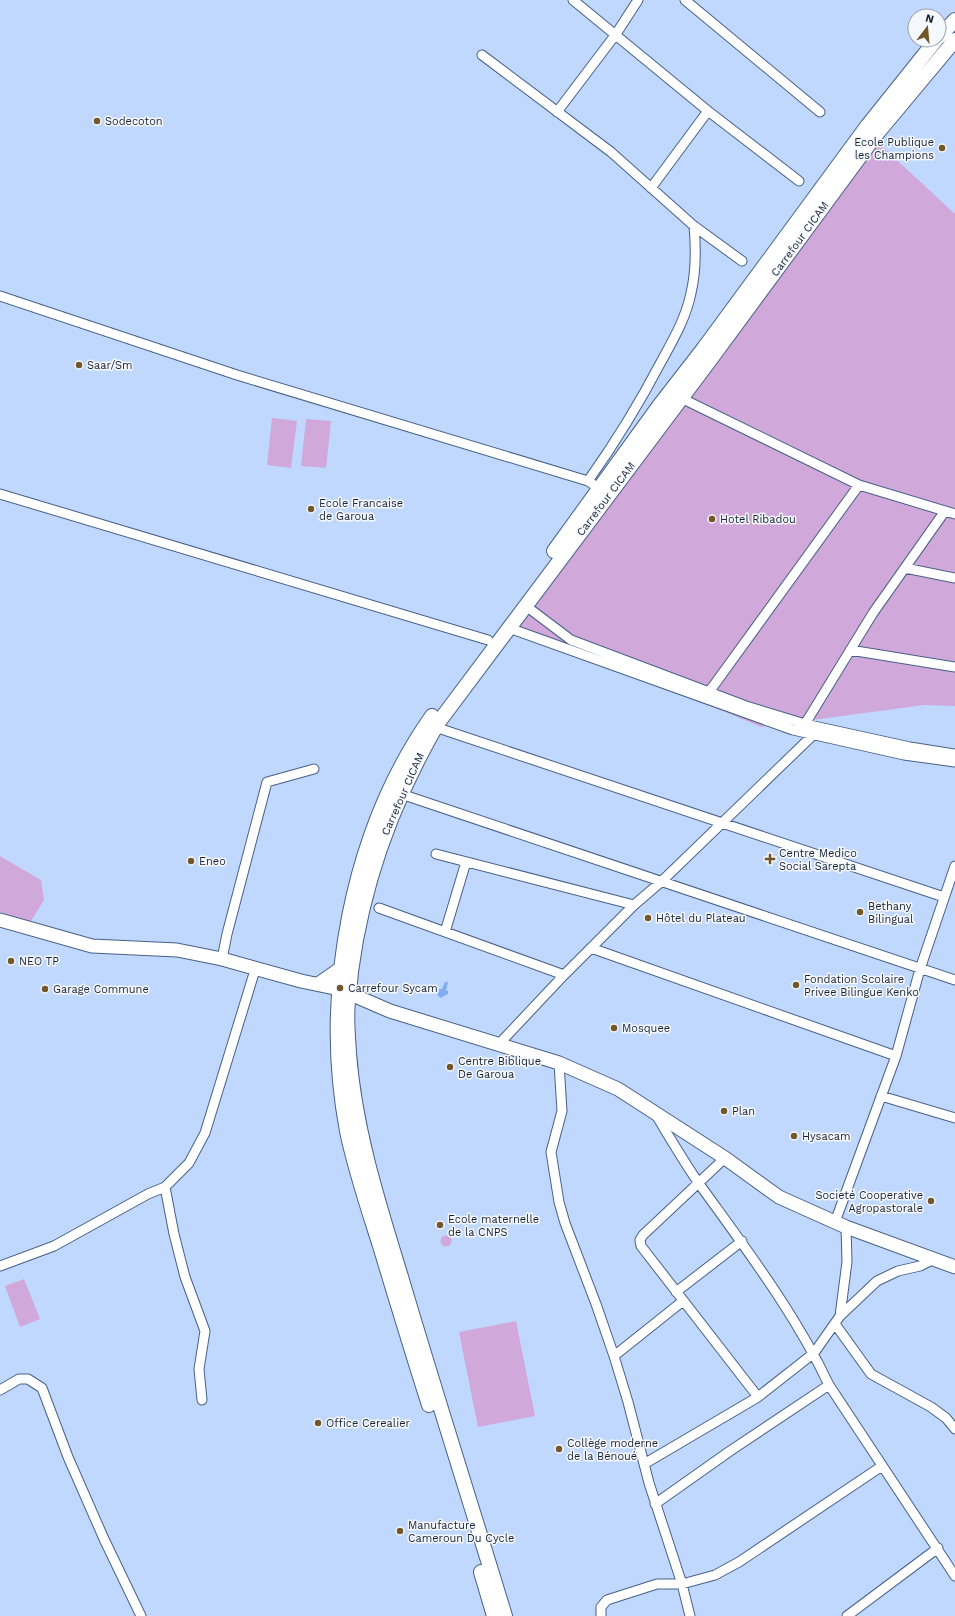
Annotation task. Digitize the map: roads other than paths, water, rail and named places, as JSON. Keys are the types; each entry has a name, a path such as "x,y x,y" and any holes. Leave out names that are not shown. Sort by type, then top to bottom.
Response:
{"main road":[{"path":"947,28 955,20"},
{"name":"Carrefour CICAM","path":"344,996 374,864 412,768 435,727 875,136 955,40"},
{"path":"494,1616 453,1464 369,1170 351,1079 342,968 349,918 363,857 394,780 430,717 600,490 659,406 704,348 868,125 930,48"},
{"path":"319,984 342,968"},
{"path":"453,1464 505,1616"}],"street":[{"path":"573,0 708,111 799,181"},
{"path":"556,112 616,34 638,0"},
{"path":"685,0 820,112"},
{"path":"482,55 611,152 694,226 742,261"},
{"path":"651,188 708,111"},
{"path":"588,481 609,451 645,392 682,323 691,292 696,247 694,226"},
{"path":"0,296 245,377 588,481 600,490"},
{"path":"681,398 859,485 955,514"},
{"path":"709,692 859,485"},
{"path":"0,494 488,640"},
{"path":"805,724 873,613 945,511"},
{"path":"905,568 955,578"},
{"path":"526,606 571,640 709,692 805,724 910,747 955,754"},
{"path":"509,628 793,730 904,755 955,762"},
{"path":"850,650 955,667"},
{"path":"435,727 944,897"},
{"path":"499,1044 564,975 634,905 662,882 813,735"},
{"path":"222,960 227,934 267,782 272,779 314,769"},
{"path":"401,794 955,980"},
{"path":"436,854 634,905"},
{"path":"445,932 466,862"},
{"path":"955,866 920,968 896,1056 881,1096 840,1225 847,1262 838,1320 871,1374 931,1407 946,1418 955,1429"},
{"path":"379,908 564,975"},
{"path":"0,920 101,948 177,950 222,960 255,970 319,984 369,1009 390,1011 559,1063 618,1089 653,1110 725,1158 779,1197 840,1225 955,1267"},
{"path":"591,948 896,1056"},
{"path":"0,1266 54,1246 148,1194 165,1187 189,1164 205,1134 255,970"},
{"path":"301,981 321,993 344,996"},
{"path":"559,1063 562,1111 551,1152 559,1202 565,1223 614,1356 628,1402 655,1504 682,1584 690,1616"},
{"path":"881,1096 955,1118"},
{"path":"653,1110 699,1184 742,1241 814,1353 829,1385 938,1548 955,1576"},
{"path":"725,1158 643,1235 640,1240 641,1246 758,1397"},
{"path":"165,1187 183,1270 205,1331 199,1369 202,1400"},
{"path":"676,1292 742,1241"},
{"path":"644,1464 758,1397 814,1353 838,1320 877,1281 898,1271 920,1266 934,1259"},
{"path":"614,1356 683,1301"},
{"path":"0,1390 19,1380 28,1379 42,1388 68,1457 104,1539 141,1616"},
{"path":"655,1504 742,1443 829,1385"},
{"path":"601,1616 601,1607 607,1600 657,1584 682,1584 714,1575 739,1562 882,1466"},
{"path":"847,1616 938,1548"}],"water":[{"path":"445,982 448,982 446,990 448,991 448,994 440,998 437,994 439,989 442,989"}],"place":[{"name":"Sodecoton","path":"97,121"},
{"name":"Ecole Publique les Champions","path":"942,148"},
{"name":"Saar/Sm","path":"79,365"},
{"name":"Ecole Francaise de Garoua","path":"311,509"},
{"name":"Hotel Ribadou","path":"712,519"},
{"name":"Centre Medico Social Sarepta","path":"770,859"},
{"name":"Eneo","path":"191,861"},
{"name":"Bethany Bilingual","path":"860,912"},
{"name":"Hôtel du Plateau","path":"648,918"},
{"name":"NEO TP","path":"11,961"},
{"name":"Fondation Scolaire Privee Bilingue Kenko","path":"796,985"},
{"name":"Carrefour Sycam","path":"340,988"},
{"name":"Garage Commune","path":"45,989"},
{"name":"Mosquee","path":"614,1028"},
{"name":"Centre Biblique De Garoua","path":"450,1067"},
{"name":"Plan","path":"724,1111"},
{"name":"Hysacam","path":"794,1136"},
{"name":"Societé Cooperative Agropastorale","path":"931,1201"},
{"name":"Ecole maternelle de la CNPS","path":"440,1225"},
{"name":"Office Cerealier","path":"318,1423"},
{"name":"Collège moderne de la Bénoué","path":"559,1449"},
{"name":"Manufacture Cameroun Du Cycle","path":"400,1531"}]}
